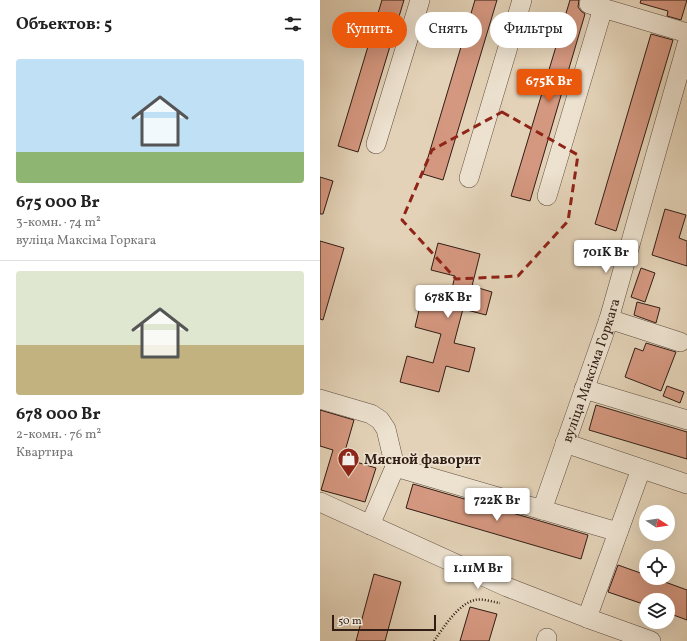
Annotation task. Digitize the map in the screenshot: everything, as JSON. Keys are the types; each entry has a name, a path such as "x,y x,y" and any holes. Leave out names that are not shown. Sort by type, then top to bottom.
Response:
{"street":[{"path":"376,144 420,0"},
{"path":"469,178 522,0"},
{"path":"547,196 596,6 687,33"},
{"name":"вуліца Максіма Горкага","path":"542,510 564,443 609,319 682,78 687,44"},
{"path":"609,319 680,342"},
{"path":"584,389 687,420"},
{"path":"320,399 371,414 380,420 386,429 395,467 370,525"},
{"path":"564,443 687,484"},
{"path":"395,467 618,532"},
{"path":"587,618 640,469"},
{"path":"320,502 507,586 587,618 651,641"}],"path":[{"path":"434,641 464,604 476,599 504,603"}],"highlighted area":[{"path":"502,112 578,155 568,221 518,276 456,279 402,220 432,150"}],"building":[{"path":"382,0 404,0 400,12 378,12"},
{"path":"475,0 497,0 493,12 490,12 490,23 443,180 423,174 461,48 482,48 482,12 471,12"},
{"path":"570,0 579,0 578,7 585,14 577,41 577,12 566,12"},
{"path":"641,0 687,0 681,20 667,16 668,11 640,3"},
{"path":"651,34 673,40 616,231 595,224"},
{"path":"368,48 389,48 358,152 338,146"},
{"path":"556,48 575,48 530,201 511,196"},
{"path":"320,177 333,181 323,214 320,214"},
{"path":"665,209 686,215 679,238 687,241 687,266 652,255"},
{"path":"320,241 344,248 323,320 320,319"},
{"path":"438,243 480,254 472,286 492,292 486,315 463,309 454,343 475,348 469,372 446,366 439,392 400,382 407,356 433,363 441,334 415,327 421,302 447,309 455,276 431,270"},
{"path":"641,268 655,273 645,302 631,297"},
{"path":"637,302 660,308 656,323 634,315"},
{"path":"646,343 676,352 661,391 625,377 635,348 643,351"},
{"path":"667,386 684,392 680,403 663,396"},
{"path":"596,405 687,432 687,459 589,430"},
{"path":"320,410 354,420 343,458 376,468 365,502 321,490 333,450 320,446"},
{"path":"413,484 588,535 581,559 406,508"},
{"path":"618,565 639,572 639,585 673,585 687,590 687,620 675,616 675,593 639,593 639,603 608,592"},
{"path":"374,574 401,582 385,641 356,641"},
{"path":"470,607 497,614 489,641 460,641"}],"place":[{"name":"Мясной фаворит","path":"348,478"}]}
